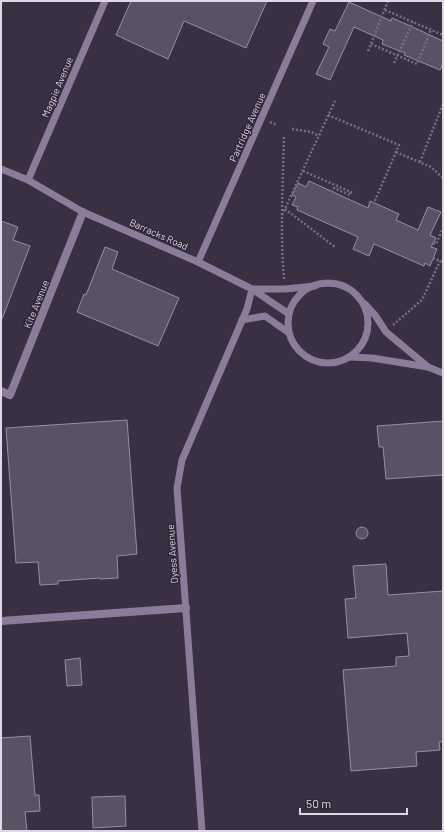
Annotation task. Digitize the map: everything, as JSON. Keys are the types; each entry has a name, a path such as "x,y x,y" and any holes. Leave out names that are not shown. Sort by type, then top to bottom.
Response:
{"street":[{"name":"Kite Avenue","path":"1,391 10,395 83,212"},
{"path":"1,621 186,608"}],"lane":[{"name":"Magpie Avenue","path":"28,180 105,1"},
{"name":"Partridge Avenue","path":"198,262 313,1"},
{"name":"Barracks Road","path":"1,169 28,180 83,212 198,262 252,289 285,289 315,286"},
{"path":"359,298 366,310 368,324 365,338 359,349 349,357 338,362 325,363 313,360 302,354 294,344 289,333 288,320 291,308 298,296 309,288 322,283 336,284 349,289 359,298 375,315 386,332 428,367"},
{"path":"252,289 289,314"},
{"name":"Dyess Avenue","path":"202,831 177,488 182,460 247,309 252,289"},
{"path":"242,320 266,316 289,333"},
{"path":"349,357 372,358 428,367 443,373"}],"path":[{"path":"368,52 388,1"},
{"path":"384,10 443,35"},
{"path":"394,63 413,22"},
{"path":"370,44 417,64 432,30"},
{"path":"282,215 335,101"},
{"path":"420,162 443,104"},
{"path":"328,115 398,145 374,203"},
{"path":"270,122 277,125"},
{"path":"292,129 310,132 318,136"},
{"path":"284,135 282,215 282,256 284,283"},
{"path":"396,152 431,167 443,178"},
{"path":"303,171 351,192 350,195 334,188 332,192"},
{"path":"285,209 335,247"},
{"path":"433,243 436,244 443,228"},
{"path":"391,327 422,300 441,262 433,258"}],"building":[{"path":"131,1 267,1 246,48 184,21 168,59 116,35"},
{"path":"349,2 391,21 392,18 443,41 443,63 440,70 382,44 383,40 354,27 330,80 316,74 329,47 323,44 330,29 335,31"},
{"path":"309,181 368,208 370,201 399,214 396,220 418,230 428,207 441,212 430,235 436,238 431,247 437,249 430,266 425,263 424,266 374,244 369,256 353,249 358,237 297,210 298,207 292,205 296,197 292,195 298,183 306,187"},
{"path":"1,221 18,227 13,240 30,246 2,319 1,319"},
{"path":"105,247 118,252 112,269 179,298 158,346 77,312 84,294 86,295"},
{"path":"127,420 137,554 117,556 118,578 58,581 58,584 40,585 38,562 16,563 6,428"},
{"path":"443,421 443,475 386,479 383,447 379,447 377,426"},
{"path":"360,527 364,527 368,533 364,539 360,539 356,535 356,531"},
{"path":"386,564 388,595 443,591 443,742 439,742 440,750 416,752 417,766 351,771 343,670 396,666 396,657 409,656 407,633 348,638 345,599 356,598 353,566"},
{"path":"80,658 82,685 67,686 65,660"},
{"path":"30,736 35,795 39,795 40,811 25,812 27,831 1,831 1,738"},
{"path":"125,796 126,826 93,828 92,797"}]}
